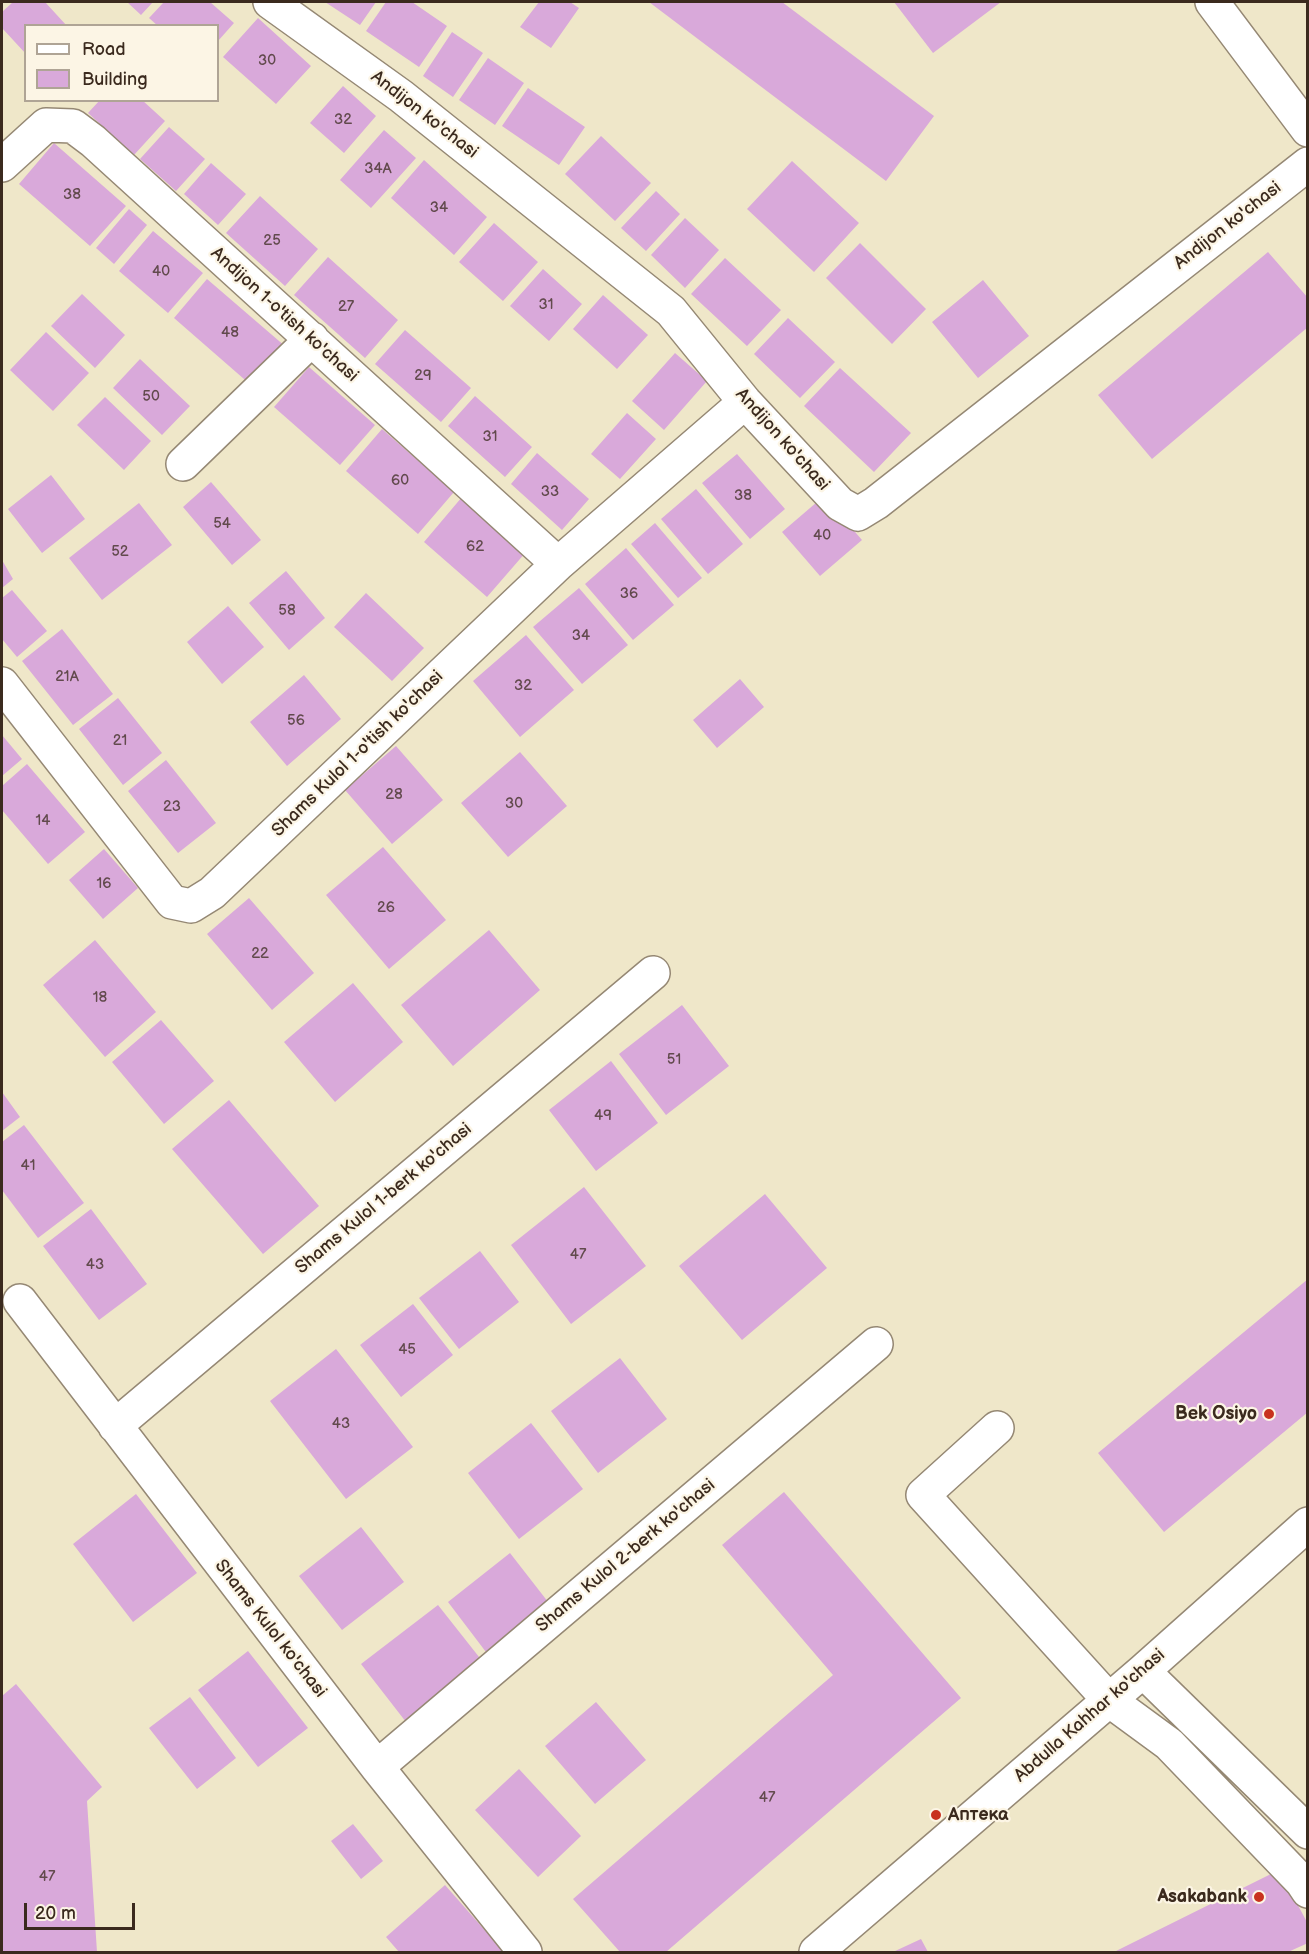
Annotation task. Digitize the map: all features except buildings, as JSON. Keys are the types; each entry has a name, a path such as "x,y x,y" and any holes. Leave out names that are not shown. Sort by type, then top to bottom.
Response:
{"street":[{"name":"Andijon ko'chasi","path":"270,2 401,96 671,311 745,402 840,504 858,514 885,496 1308,164"},
{"path":"1212,2 1308,130"},
{"name":"Andijon 1-o'tish ko'chasi","path":"2,165 46,125 74,126 558,564"},
{"path":"183,464 312,339"},
{"name":"Shams Kulol 1-o'tish ko'chasi","path":"2,684 172,902 191,906 212,893 558,564 745,402"},
{"name":"Shams Kulol 1-berk ko'chasi","path":"115,1426 654,973"},
{"name":"Shams Kulol ko'chasi","path":"20,1301 377,1767 525,1953"},
{"name":"Shams Kulol 2-berk ko'chasi","path":"377,1767 876,1344"},
{"path":"997,1428 923,1495 1109,1700 1169,1744 1302,1881 1308,1891"},
{"name":"Abdulla Kahhar ko'chasi","path":"816,1953 1143,1671 1308,1524"},
{"path":"1143,1671 1308,1832"}],"place":[{"name":"Bek Osiyo","path":"1269,1414"},
{"name":"Аптека","path":"936,1815"},
{"name":"Asakabank","path":"1259,1897"}]}
